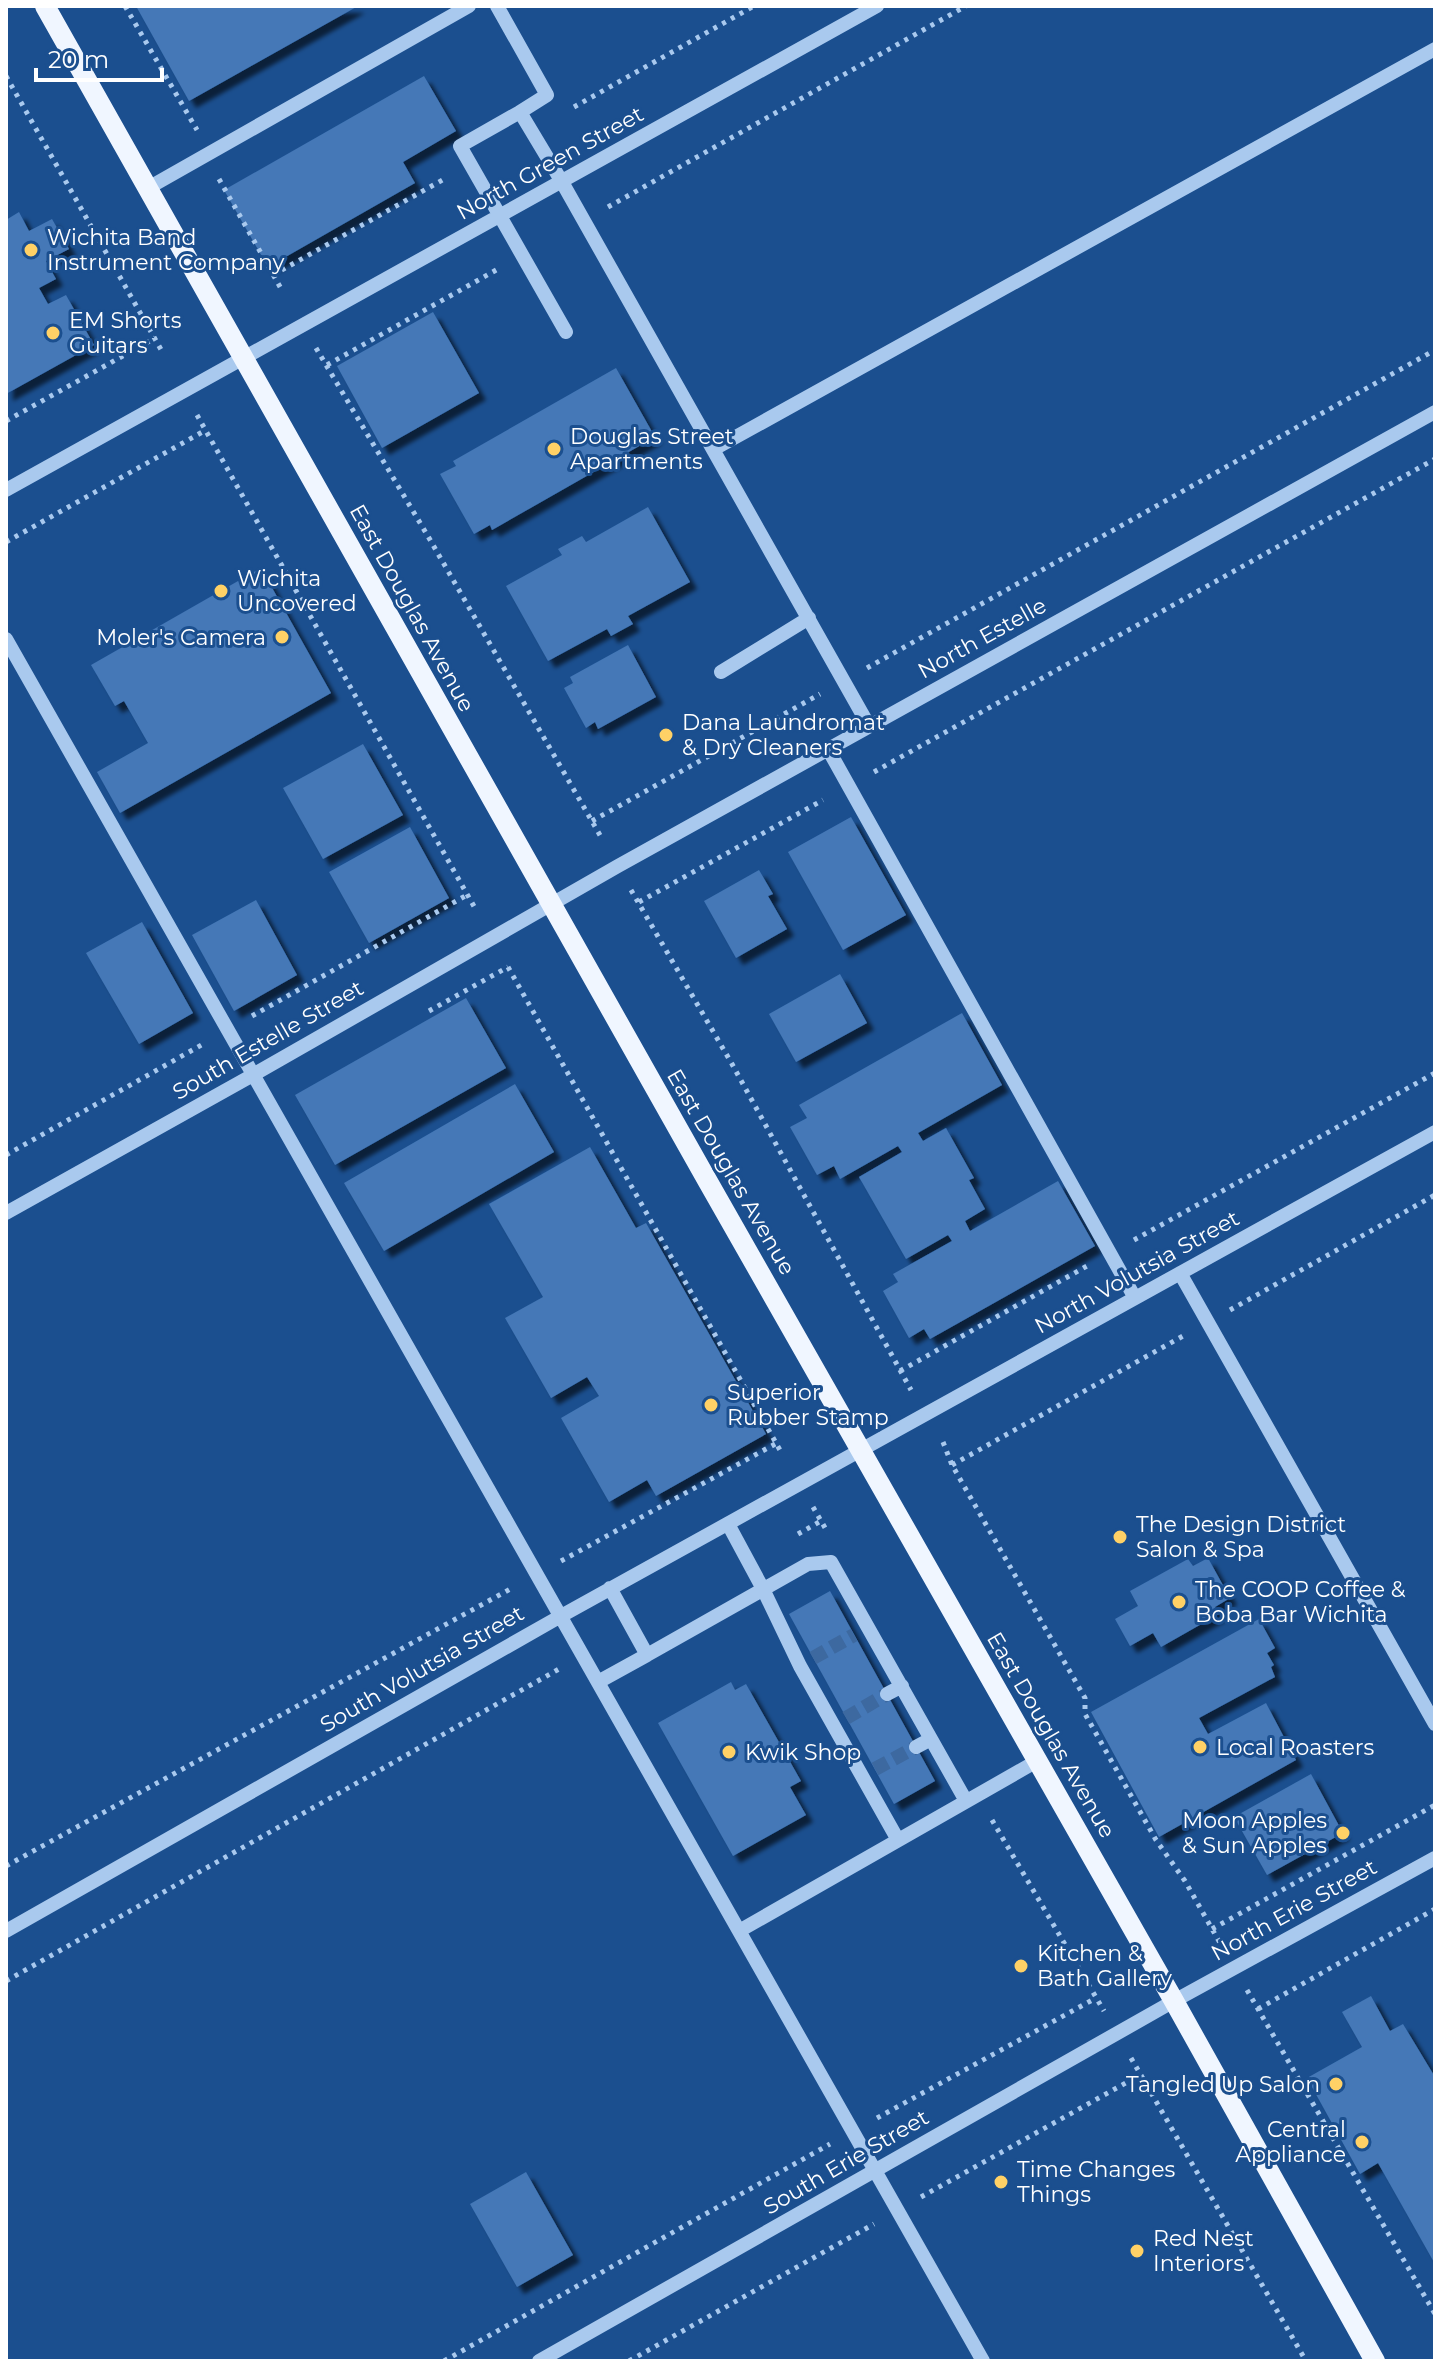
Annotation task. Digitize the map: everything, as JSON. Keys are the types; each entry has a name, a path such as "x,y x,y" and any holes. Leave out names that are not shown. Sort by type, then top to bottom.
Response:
{"main road":[{"name":"East Douglas Avenue","path":"45,6 1375,2361"}],"street":[{"path":"148,188 469,6"},
{"path":"497,6 547,95 460,146 566,332"},
{"name":"North Green Street","path":"6,490 877,6"},
{"path":"714,449 1435,49"},
{"path":"520,112 869,726"},
{"name":"North Estelle","path":"551,903 1435,412"},
{"path":"721,672 809,618"},
{"path":"6,639 983,2361"},
{"path":"828,749 1135,1298"},
{"name":"South Estelle Street","path":"6,1213 551,903"},
{"name":"North Volutsia Street","path":"861,1450 1435,1132"},
{"path":"1180,1273 1435,1724"},
{"name":"South Volutsia Street","path":"6,1931 610,1588 861,1450"},
{"path":"728,1524 869,1773 898,1840"},
{"path":"598,1682 808,1564 831,1562 931,1739 972,1798"},
{"path":"610,1588 647,1655"},
{"path":"854,1635 868,1627"},
{"path":"887,1694 902,1686"},
{"path":"916,1747 931,1739"},
{"path":"739,1931 1037,1761"},
{"name":"North Erie Street","path":"1174,2001 1435,1858"},
{"name":"South Erie Street","path":"539,2361 1174,2001"}],"path":[{"path":"584,221 966,6"},
{"path":"6,76 163,353"},
{"path":"327,365 523,255"},
{"path":"6,421 155,338"},
{"path":"316,347 601,837"},
{"path":"592,821 1435,350"},
{"path":"195,410 476,910"},
{"path":"6,542 206,430"},
{"path":"639,902 1435,459"},
{"path":"630,889 732,1064 911,1390"},
{"path":"503,959 781,1452"},
{"path":"900,1371 1435,1073"},
{"path":"943,1442 952,1465 1085,1698 1085,1714 1156,1840 1185,1881 1435,2314"},
{"path":"6,1866 777,1443"},
{"path":"813,1506 829,1534"},
{"path":"797,1535 821,1521"},
{"path":"6,1981 584,1656"},
{"path":"972,1798 1096,1998 1306,2361"},
{"path":"1212,1929 1435,1805"},
{"path":"1258,2009 1435,1909"},
{"path":"444,2361 1096,1998"}],"building":[{"path":"136,6 358,6 189,101"},
{"path":"424,76 456,131 403,162 415,183 268,267 224,190"},
{"path":"19,212 29,231 52,219 69,249 46,261 56,279 39,288 48,304 66,295 94,345 6,394 6,220"},
{"path":"433,312 479,393 382,448 337,366"},
{"name":"Douglas Street Apartments","path":"616,368 655,437 492,530 490,525 474,534 440,474 456,466 453,461"},
{"path":"648,507 690,582 628,616 633,624 611,636 607,629 548,661 506,586 562,555 558,549 582,536 586,542"},
{"path":"261,568 331,693 120,813 97,772 148,743 124,701 115,706 91,665"},
{"path":"628,645 656,697 598,729 595,722 586,728 564,688 573,683 570,677"},
{"path":"363,744 403,815 323,859 283,788"},
{"path":"851,817 906,915 843,950 788,852"},
{"path":"410,827 449,898 369,943 329,872"},
{"path":"759,870 773,894 768,896 787,929 736,958 704,901"},
{"path":"256,900 297,975 234,1011 192,935"},
{"path":"142,922 193,1013 139,1044 86,953"},
{"path":"840,974 867,1023 796,1062 769,1014"},
{"path":"466,998 506,1068 335,1165 295,1095"},
{"path":"962,1013 1002,1085 918,1133 923,1141 946,1128 974,1178 969,1180 985,1209 965,1221 970,1231 1058,1181 1095,1246 930,1339 924,1329 909,1338 883,1291 898,1282 893,1274 952,1241 948,1235 906,1259 859,1177 902,1152 898,1146 840,1179 834,1166 817,1175 790,1127 807,1118 799,1105"},
{"path":"515,1084 554,1152 384,1251 344,1183"},
{"path":"590,1147 636,1228 646,1223 766,1434 656,1496 647,1480 609,1502 561,1418 599,1396 587,1377 551,1398 505,1318 543,1297 489,1204"},
{"name":"The COOP Coffee & Boba Bar Wichita","path":"1208,1558 1230,1598 1215,1607 1219,1614 1161,1647 1153,1633 1130,1646 1115,1619 1138,1606 1130,1591 1188,1559 1193,1566"},
{"name":"Kwik Shop","path":"830,1591 935,1781 894,1804 789,1614"},
{"name":"Local Roasters","path":"1259,1619 1275,1648 1267,1653 1274,1665 1271,1667 1275,1677 1199,1718 1208,1734 1266,1703 1296,1760 1159,1837 1091,1712"},
{"name":"Kwik Shop","path":"731,1682 735,1690 746,1684 801,1781 790,1787 806,1815 733,1856 658,1723"},
{"path":"1311,1774 1343,1833 1267,1875 1234,1817"},
{"path":"1371,1996 1390,2031 1403,2024 1435,2077 1435,2264 1378,2163 1360,2174 1307,2078 1362,2047 1342,2012"},
{"path":"526,2172 573,2255 517,2287 470,2204"}],"tunnel":[{"path":"813,1658 854,1635"},
{"path":"846,1718 887,1694"},
{"path":"875,1769 916,1747"}],"place":[{"name":"Wichita Band Instrument Company","path":"31,250"},
{"name":"EM Shorts Guitars","path":"53,333"},
{"name":"Douglas Street Apartments","path":"554,449"},
{"name":"Wichita Uncovered","path":"221,591"},
{"name":"Moler's Camera","path":"282,637"},
{"name":"Dana Laundromat & Dry Cleaners","path":"666,735"},
{"name":"Superior Rubber Stamp","path":"711,1405"},
{"name":"The Design District Salon & Spa","path":"1120,1537"},
{"name":"The COOP Coffee & Boba Bar Wichita","path":"1179,1602"},
{"name":"Local Roasters","path":"1200,1747"},
{"name":"Kwik Shop","path":"729,1752"},
{"name":"Moon Apples & Sun Apples","path":"1343,1833"},
{"name":"Kitchen & Bath Gallery","path":"1021,1966"},
{"name":"Tangled Up Salon","path":"1336,2084"},
{"name":"Central Appliance","path":"1362,2142"},
{"name":"Time Changes Things","path":"1001,2182"},
{"name":"Red Nest Interiors","path":"1137,2251"}]}
